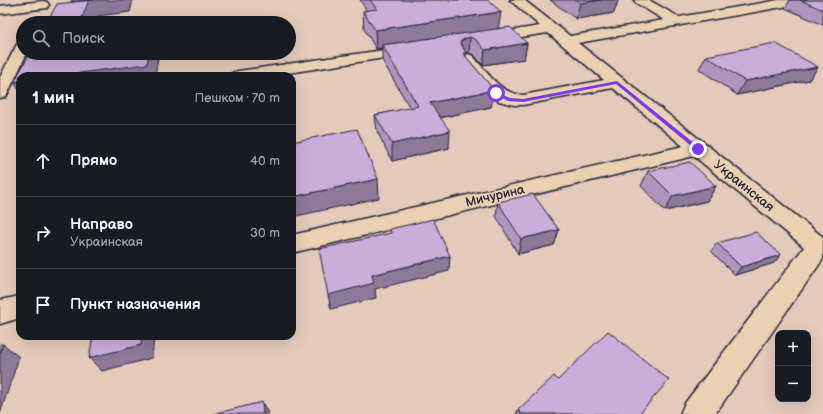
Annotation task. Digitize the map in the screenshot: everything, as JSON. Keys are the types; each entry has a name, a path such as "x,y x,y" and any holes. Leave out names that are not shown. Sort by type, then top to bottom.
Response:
{"street":[{"name":"Украинская","path":"516,0 821,248"},
{"path":"640,0 677,22"},
{"path":"567,41 800,0"},
{"path":"0,10 44,3"},
{"path":"38,16 44,3"},
{"path":"473,40 551,29"},
{"path":"265,72 426,48"},
{"path":"468,59 496,93 509,100 523,100 617,82"},
{"path":"0,93 16,60"},
{"name":"Мичурина","path":"296,243 698,149"},
{"path":"696,414 821,248"},
{"path":"0,312 16,308"}],"building":[{"path":"72,0 94,0 71,2"},
{"path":"89,0 83,16 50,16 57,4"},
{"path":"370,0 488,0 501,12 375,30 363,11 377,9"},
{"path":"576,0 601,0 580,3"},
{"path":"800,0 823,0 823,10"},
{"path":"510,27 527,43 485,50 476,40 470,37 460,42 466,53 463,53 494,90 430,103 450,131 392,144 375,115 418,106 382,45"},
{"path":"775,43 818,67 745,81 706,56"},
{"path":"26,60 148,60 147,64 88,72 20,72"},
{"path":"357,129 378,179 296,196 296,141"},
{"path":"690,162 716,186 673,196 648,171"},
{"path":"533,194 559,230 521,239 498,202"},
{"path":"433,219 450,256 372,275 374,283 328,295 319,249 391,233 390,229"},
{"path":"756,232 781,255 741,267 717,243"},
{"path":"608,331 669,380 639,414 522,414 518,410 554,376 558,380"},
{"path":"92,340 142,340 141,345 89,358"},
{"path":"0,344 3,344 0,353"},
{"path":"262,402 263,414 214,414"}],"route":[{"path":"496,93 501,97 517,101 617,82 698,149"}]}
